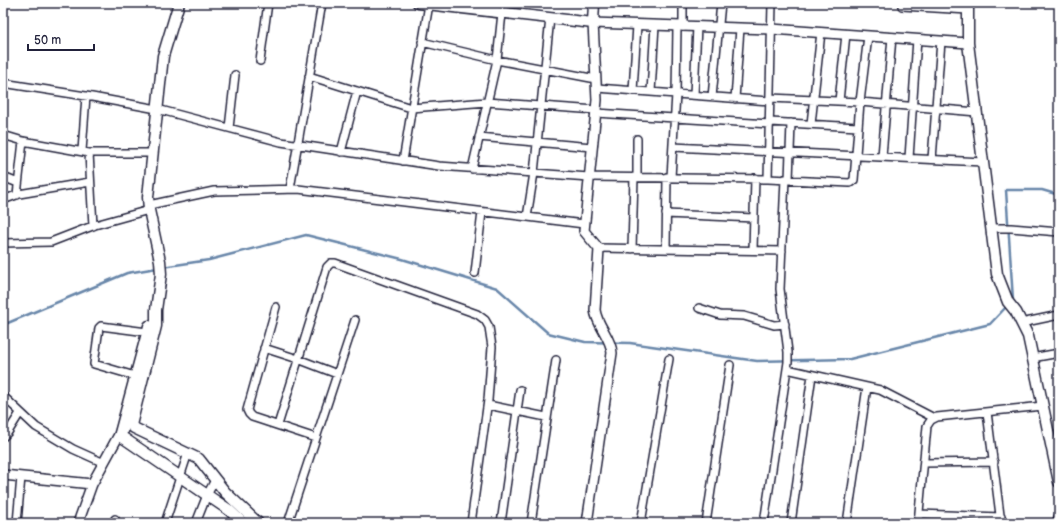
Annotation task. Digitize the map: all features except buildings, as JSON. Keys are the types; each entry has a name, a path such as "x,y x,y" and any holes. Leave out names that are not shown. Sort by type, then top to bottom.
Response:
{"main road":[{"path":"179,3 163,56 148,197 161,274 156,310 156,326 135,376 120,433 122,437 228,510 242,523"},
{"path":"418,3 593,23 594,3"},
{"path":"968,7 968,43 983,162 994,228 997,274 1008,302 1016,312 1028,336 1059,482"},
{"path":"156,310 147,332 145,353 131,424 134,428 199,459 228,496 258,523"}],"street":[{"path":"260,60 268,3"},
{"path":"290,189 296,145 322,3"},
{"path":"666,249 666,214 673,147 680,26 683,3"},
{"path":"712,97 721,3"},
{"path":"768,178 772,3"},
{"path":"403,161 429,4"},
{"path":"902,6 968,7"},
{"path":"472,168 497,60 502,13"},
{"path":"527,217 538,142 550,18"},
{"path":"586,523 612,346 597,319 595,310 598,248 584,231 596,112 593,23 771,29 968,43"},
{"path":"633,90 637,25"},
{"path":"651,92 656,25"},
{"path":"694,95 697,26"},
{"path":"736,99 740,28"},
{"path":"811,124 821,32"},
{"path":"839,101 846,34"},
{"path":"3,83 157,109 296,145 439,166 589,177 768,178 852,182 854,177 860,102 868,36"},
{"path":"882,156 892,37"},
{"path":"909,158 917,39"},
{"path":"932,159 941,41"},
{"path":"422,42 596,83 633,90 736,99 860,102 977,112"},
{"path":"229,128 235,75"},
{"path":"309,76 412,108 487,102 674,118 858,127"},
{"path":"341,152 357,91"},
{"path":"86,96 85,152 90,182 92,226"},
{"path":"764,523 788,352 780,289 791,123"},
{"path":"3,135 23,141 85,152 153,152"},
{"path":"479,137 592,147"},
{"path":"632,249 637,139"},
{"path":"17,195 23,141"},
{"path":"673,147 983,162"},
{"path":"3,177 18,183"},
{"path":"753,250 755,178"},
{"path":"3,200 17,195 90,182"},
{"path":"3,243 51,242 92,226 149,207 214,191 290,189 311,190 584,224"},
{"path":"475,273 482,212"},
{"path":"666,214 754,218"},
{"path":"994,228 1059,232"},
{"path":"598,248 782,251"},
{"path":"278,425 327,267 331,263 335,263 477,314 485,320 489,327 492,347 488,405 471,523"},
{"path":"276,306 247,410 252,417 316,438"},
{"path":"699,308 720,315 744,316 774,325 785,324"},
{"path":"1021,323 1059,315"},
{"path":"288,523 355,320"},
{"path":"135,376 94,364 93,361 99,328 101,326 147,332"},
{"path":"264,348 337,374"},
{"path":"1032,358 1059,353"},
{"path":"641,523 669,359"},
{"path":"531,523 546,417 556,360"},
{"path":"706,523 730,365"},
{"path":"787,366 812,375 886,392 934,418 1043,406"},
{"path":"791,523 812,375"},
{"path":"847,523 867,388"},
{"path":"501,523 520,390"},
{"path":"3,396 20,413 43,432 73,449 104,463"},
{"path":"488,405 546,417"},
{"path":"919,514 1001,520 987,412"},
{"path":"3,437 20,413"},
{"path":"918,523 928,426 934,418"},
{"path":"78,523 92,484 120,433 131,424"},
{"path":"165,523 188,453"},
{"path":"924,463 994,462"},
{"path":"3,475 92,484"},
{"path":"17,523 22,477"},
{"path":"196,523 207,495 215,480"},
{"path":"1056,523 1059,515"}],"waterway":[{"path":"1011,303 1013,300 1006,190 1042,190 1059,195"},
{"path":"162,267 209,260 306,235 402,259 497,288 548,333 585,342 630,343 757,361 850,359 990,324 1007,306"},
{"path":"3,325 127,273 157,268"}]}
